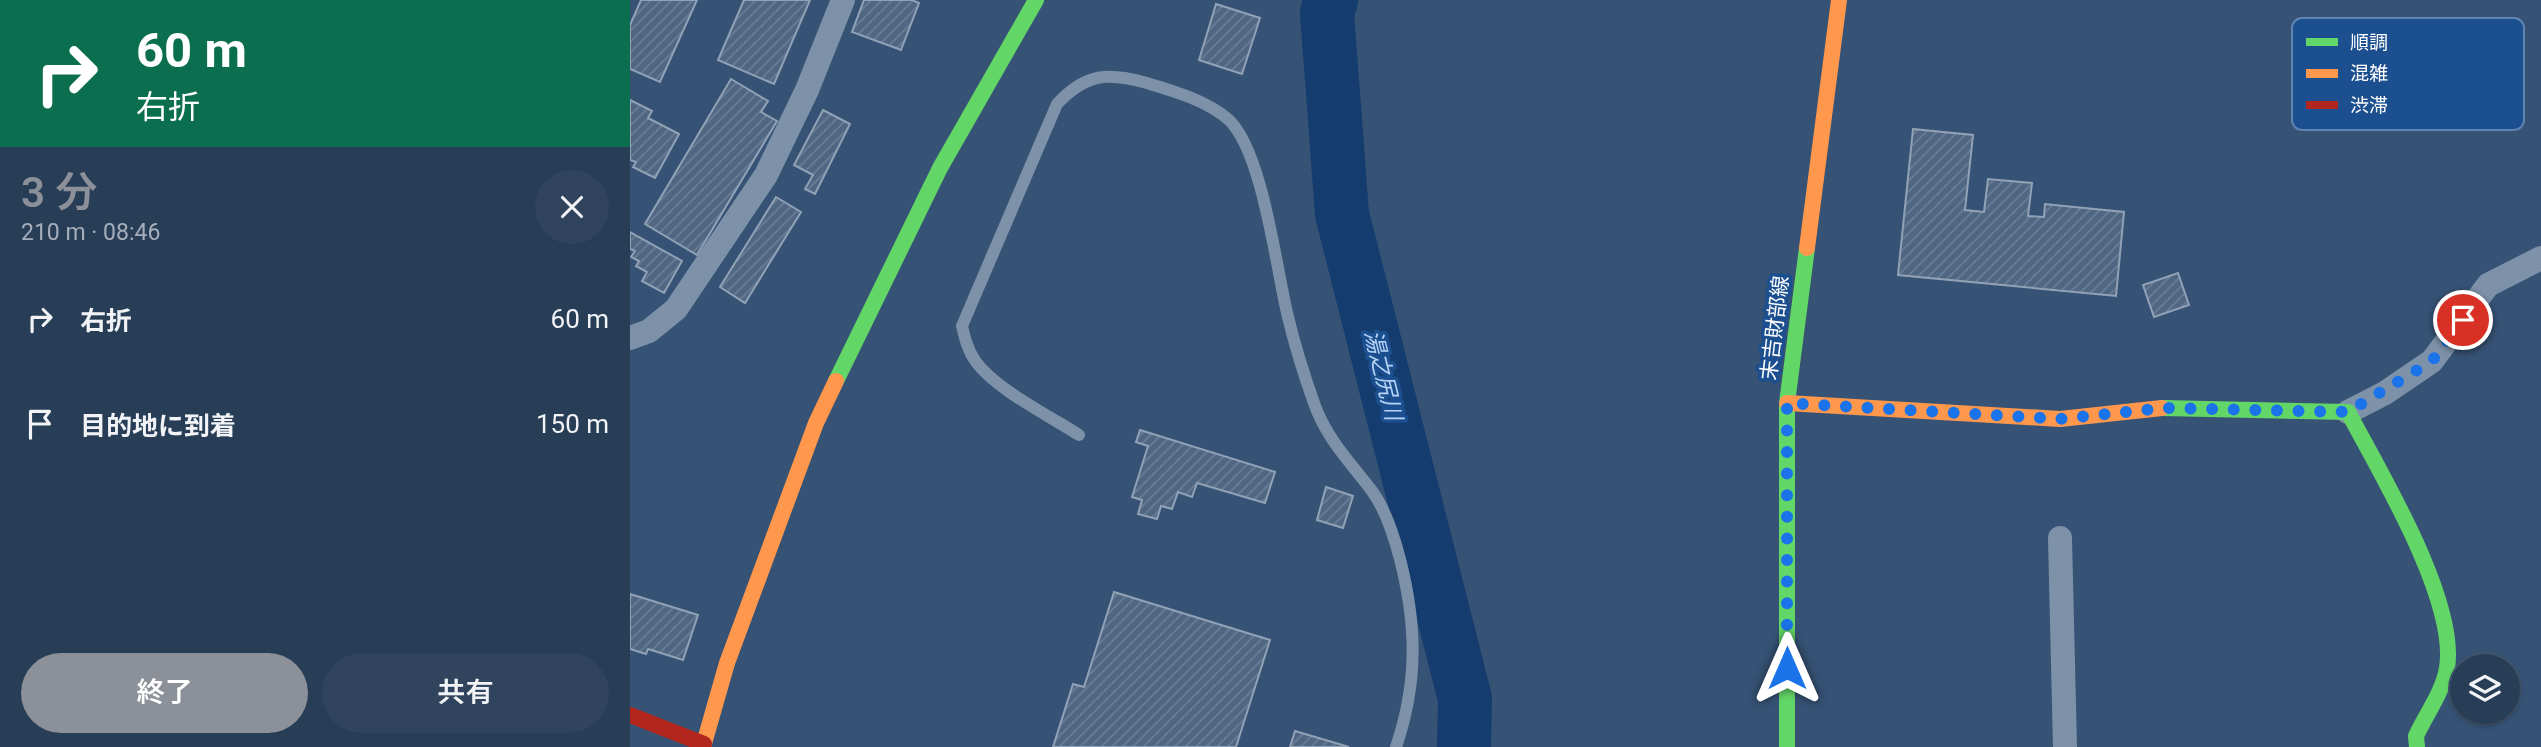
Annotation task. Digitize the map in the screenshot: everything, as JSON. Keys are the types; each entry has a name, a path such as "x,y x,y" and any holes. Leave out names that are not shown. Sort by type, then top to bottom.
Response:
{"street":[{"path":"630,338 649,331 676,309 766,175 807,90 842,0"},
{"path":"630,715 704,746 727,663 816,423 940,168 1036,0"},
{"name":"末吉財部線","path":"1787,747 1787,403 1839,0"},
{"path":"1787,403 2060,419 2164,408 2348,412 2432,361 2488,285 2541,258"},
{"path":"2348,412 2432,583 2446,628 2447,667 2416,736 2417,747"},
{"path":"2060,537 2065,747"}],"lane":[{"path":"1079,435 993,378 971,354 962,326 1057,104 1086,80 1124,76 1172,90 1215,110 1230,121 1253,160 1288,319 1314,406 1331,440 1373,492 1393,533 1406,585 1415,636 1412,676 1396,747"}],"building":[{"path":"641,0 697,0 660,82 630,69 630,25"},
{"path":"744,0 810,0 774,84 718,60"},
{"path":"864,0 912,0 919,3 901,50 852,32"},
{"path":"1216,4 1260,18 1242,74 1199,60"},
{"path":"731,79 768,101 761,112 777,121 697,255 645,224"},
{"path":"630,100 652,111 648,118 679,134 655,178 633,167 636,162 630,160"},
{"path":"823,110 850,124 815,194 805,189 813,175 794,165"},
{"path":"1913,129 1973,135 1965,210 1984,212 1988,179 2032,183 2028,216 2044,217 2045,204 2124,212 2116,296 1898,275"},
{"path":"776,197 801,212 745,303 720,287"},
{"path":"630,232 682,261 664,293 642,281 647,272 636,266 639,261 631,257 635,251 630,249"},
{"path":"2178,273 2189,305 2154,317 2143,285"},
{"path":"1140,430 1275,472 1265,503 1197,483 1192,497 1178,492 1172,509 1161,506 1157,519 1138,514 1142,500 1132,497 1148,446 1136,442"},
{"path":"1326,487 1353,496 1343,528 1317,520"},
{"path":"1114,592 1270,640 1236,747 1053,747 1073,684 1084,687"},
{"path":"630,594 698,615 683,660 648,649 646,654 630,649"},
{"path":"1295,731 1349,747 1290,747"}],"waterway":[{"name":"湯之尻川","path":"1331,0 1327,13 1342,214 1465,699 1464,747"}],"traffic: fast":[{"path":"836,381 940,168 1036,0"},
{"path":"1787,747 1787,403 1807,248"},
{"path":"2162,408 2348,412 2414,537 2441,608 2447,640 2447,668 2438,694 2416,736 2417,747"}],"traffic: slow":[{"path":"1807,248 1839,0"},
{"path":"703,747 727,663 816,423 836,381"},
{"path":"1787,403 2060,419 2162,408"}],"traffic: jam":[{"path":"630,715 704,744"}],"route":[{"path":"1787,668 1787,403 2060,419 2164,408 2348,412 2385,393 2432,361 2463,320"}]}
